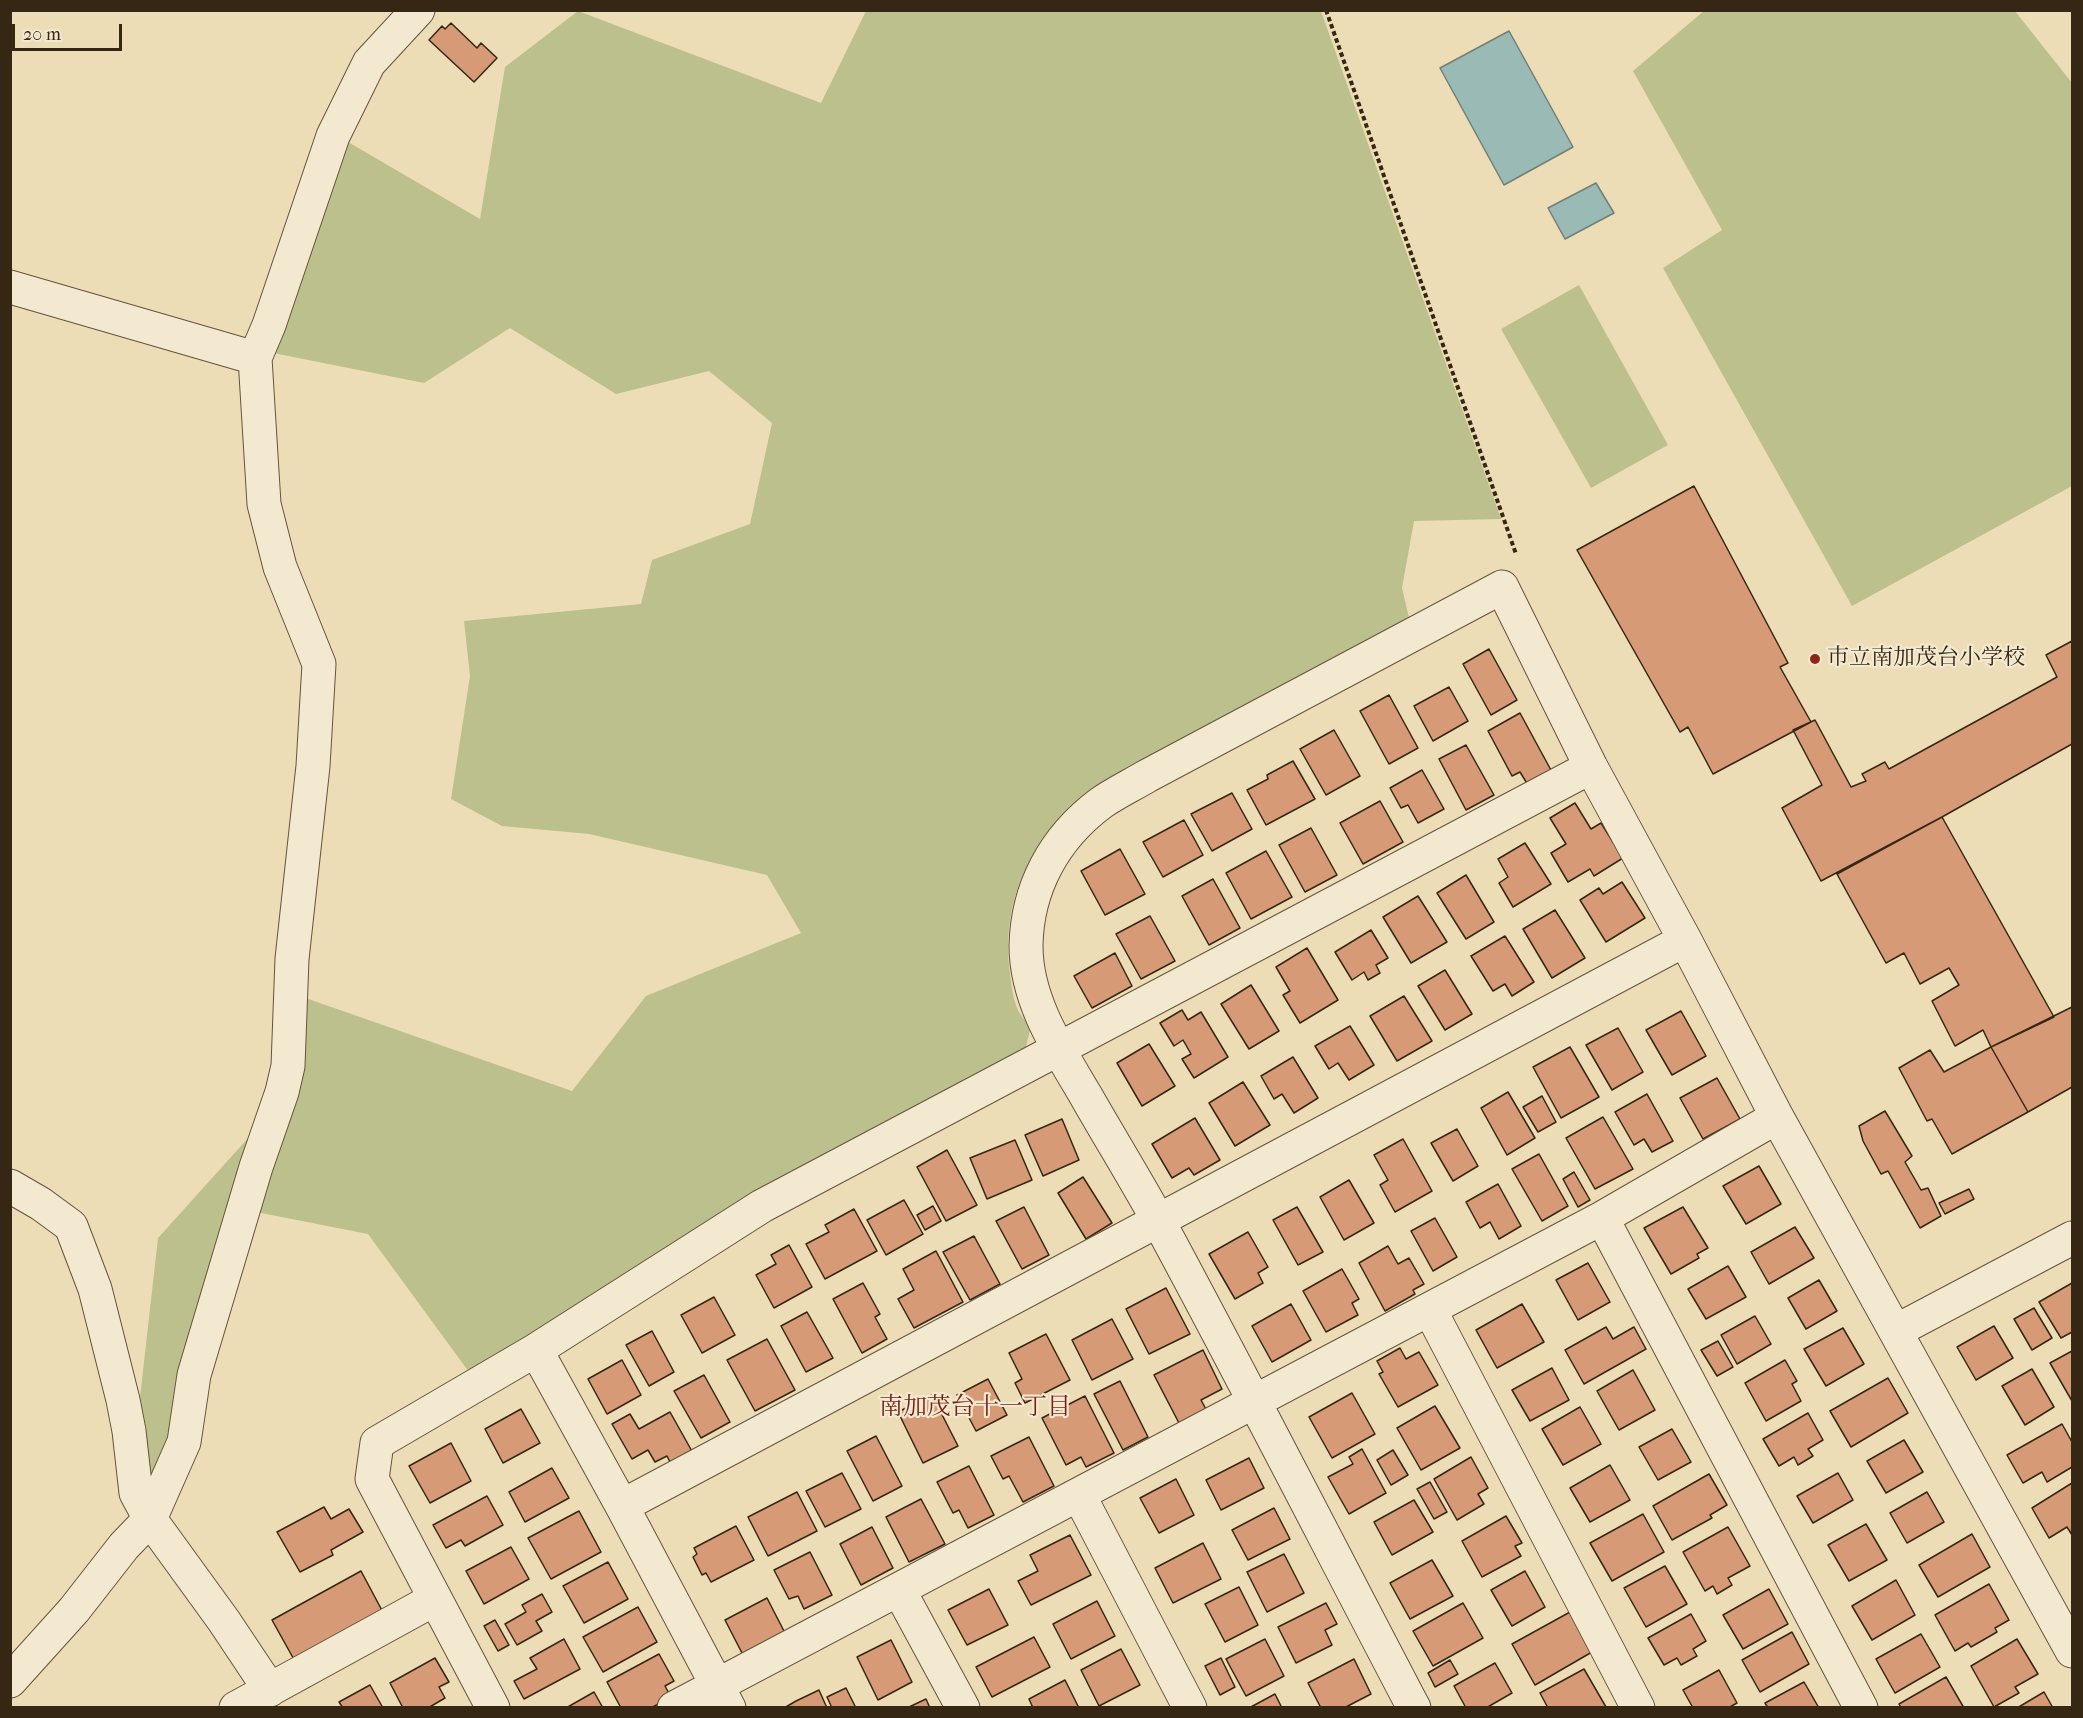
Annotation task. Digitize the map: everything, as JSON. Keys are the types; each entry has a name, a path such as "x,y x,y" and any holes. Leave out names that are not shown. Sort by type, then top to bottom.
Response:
{"street":[{"path":"10,1681 74,1610 124,1546 150,1520 184,1442 194,1375 256,1167 282,1092 288,1065 292,959 313,766 319,664 280,567 264,504 255,358 269,325 333,136 369,63 418,10"},
{"path":"10,287 255,358"},
{"path":"1414,1707 1158,1220 1059,1049 1038,1007 1030,979 1026,949 1028,919 1034,891 1045,865 1061,841 1080,820 1102,802 1502,587 1591,767 1686,940 1777,1117 2073,1651"},
{"path":"493,1707 372,1479 377,1443 536,1350 762,1206 1591,767"},
{"path":"622,1506 1686,940"},
{"path":"674,1707 723,1696 899,1590 1602,1218 1777,1117"},
{"path":"10,1186 41,1204 71,1226 95,1289 123,1400 136,1493 150,1520 224,1621 270,1690"},
{"path":"1602,1218 1861,1707"},
{"path":"1896,1331 2073,1238"},
{"path":"1430,1310 1638,1707"},
{"path":"536,1350 723,1696"},
{"path":"1079,1495 1190,1707"},
{"path":"899,1590 963,1707"},
{"path":"236,1707 435,1599"}],"path":[{"path":"1326,10 1519,563 1502,587"}],"green space":[{"path":"1705,10 2015,11 2072,83 2072,486 1852,606 1663,268 1722,230 1633,71"},
{"path":"578,11 821,103 866,11 1321,11 1501,519 1414,521 1402,588 1410,622 1075,804 1058,821 1044,839 1022,877 1010,919 1008,942 1013,995 1019,1012 1031,1026 1025,1051 682,1240 469,1372 368,1234 251,1211 297,995 572,1091 646,996 801,933 767,875 589,834 502,826 451,799 470,676 464,621 641,604 652,560 750,524 772,423 709,371 616,394 510,328 424,383 268,352 343,139 480,219 505,67"},
{"path":"1579,285 1668,445 1591,488 1501,329"},
{"path":"259,1126 190,1406 153,1480 138,1415 158,1238"}],"water":[{"path":"1509,31 1573,147 1504,185 1440,68"},
{"path":"1596,183 1614,213 1565,239 1548,208"}],"building":[{"path":"451,23 477,48 481,43 497,58 474,82 429,40 442,26 445,29"},
{"path":"1694,486 1788,663 1780,667 1811,722 1713,774 1688,727 1680,732 1577,550"},
{"path":"2072,641 2072,744 1821,881 1782,808 1822,785 1793,730 1815,720 1851,787 1866,781 1862,774 1885,762 1889,769 2057,677 2046,655"},
{"path":"1489,649 1517,700 1491,715 1463,664"},
{"path":"1449,687 1468,721 1433,741 1414,706"},
{"path":"1389,695 1418,748 1389,764 1360,711"},
{"path":"1520,713 1552,772 1528,785 1520,772 1512,776 1488,731"},
{"path":"1334,730 1360,776 1326,795 1300,749"},
{"path":"1466,745 1494,795 1466,810 1439,759"},
{"path":"1293,761 1315,799 1266,825 1247,790 1268,779 1267,775"},
{"path":"1422,770 1444,809 1418,823 1408,805 1401,808 1390,788"},
{"path":"1232,793 1252,829 1212,851 1191,814"},
{"path":"1380,801 1403,842 1363,864 1340,823"},
{"path":"1575,803 1591,829 1601,823 1623,858 1594,876 1590,869 1568,882 1551,853 1566,844 1550,818"},
{"path":"1942,817 2054,1017 1991,1047 1983,1030 1955,1046 1932,1001 1959,985 1949,968 1920,984 1904,953 1886,963 1837,874"},
{"path":"1184,820 1203,855 1163,877 1143,842"},
{"path":"1311,828 1337,875 1305,892 1279,845"},
{"path":"1525,843 1551,884 1513,907 1499,883 1508,877 1498,859"},
{"path":"1120,849 1145,894 1105,915 1081,871"},
{"path":"1266,851 1292,897 1251,919 1226,873"},
{"path":"1466,875 1494,922 1466,939 1437,893"},
{"path":"1213,879 1240,928 1209,945 1182,896"},
{"path":"1622,882 1645,918 1606,942 1580,900 1599,888 1603,894"},
{"path":"1418,896 1447,942 1411,963 1383,917"},
{"path":"1555,910 1585,958 1552,978 1523,929"},
{"path":"1150,916 1175,961 1141,979 1116,934"},
{"path":"1371,930 1388,958 1376,965 1380,973 1368,980 1364,972 1352,980 1335,952"},
{"path":"1505,936 1534,982 1512,996 1505,984 1493,991 1471,956"},
{"path":"1307,948 1338,1000 1300,1023 1283,995 1290,991 1276,967"},
{"path":"1115,953 1132,986 1092,1008 1074,976"},
{"path":"1445,970 1472,1014 1445,1030 1418,986"},
{"path":"1251,985 1279,1031 1249,1049 1221,1004"},
{"path":"1404,996 1432,1041 1397,1061 1370,1016"},
{"path":"2072,1007 2072,1087 2028,1112 1991,1047"},
{"path":"1182,1010 1188,1020 1201,1012 1228,1057 1194,1078 1182,1059 1191,1054 1183,1040 1174,1046 1160,1023"},
{"path":"1681,1011 1706,1056 1672,1075 1646,1030"},
{"path":"1350,1026 1374,1065 1349,1080 1338,1063 1329,1069 1315,1046"},
{"path":"1618,1028 1643,1072 1612,1090 1586,1045"},
{"path":"1149,1044 1175,1086 1142,1106 1117,1063"},
{"path":"1570,1047 1599,1097 1561,1118 1533,1067"},
{"path":"1991,1047 2028,1112 1952,1154 1932,1119 1927,1121 1899,1068 1930,1050 1944,1072"},
{"path":"1293,1057 1318,1098 1294,1113 1282,1094 1274,1099 1261,1076"},
{"path":"1717,1078 1740,1119 1703,1139 1680,1098"},
{"path":"1243,1082 1270,1125 1235,1146 1209,1103"},
{"path":"1508,1092 1535,1138 1507,1155 1481,1108"},
{"path":"1647,1094 1673,1141 1652,1152 1644,1139 1634,1145 1615,1112"},
{"path":"1542,1096 1556,1122 1538,1132 1523,1107"},
{"path":"1885,1111 1912,1156 1905,1162 1921,1190 1928,1188 1941,1216 1920,1228 1888,1171 1881,1174 1863,1141 1859,1126"},
{"path":"1603,1117 1633,1169 1595,1189 1566,1138"},
{"path":"1195,1118 1220,1160 1194,1175 1189,1168 1172,1178 1152,1144"},
{"path":"1062,1119 1079,1160 1043,1176 1025,1135"},
{"path":"1457,1129 1478,1166 1453,1181 1431,1143"},
{"path":"1403,1139 1432,1191 1395,1212 1380,1185 1388,1180 1374,1155"},
{"path":"1015,1140 1032,1180 987,1199 970,1158"},
{"path":"947,1150 977,1205 946,1221 917,1167"},
{"path":"1539,1154 1568,1206 1542,1221 1512,1169"},
{"path":"1759,1166 1781,1204 1746,1224 1723,1186"},
{"path":"1574,1172 1590,1200 1578,1207 1563,1179"},
{"path":"1083,1177 1112,1223 1086,1239 1058,1193"},
{"path":"1349,1180 1374,1223 1344,1240 1320,1197"},
{"path":"1498,1184 1521,1226 1499,1239 1490,1222 1480,1228 1466,1202"},
{"path":"1969,1189 1974,1199 1945,1214 1939,1203"},
{"path":"904,1200 923,1234 886,1255 867,1220"},
{"path":"933,1206 941,1221 925,1230 917,1215"},
{"path":"1024,1207 1049,1255 1022,1269 996,1221"},
{"path":"1297,1207 1323,1252 1298,1265 1273,1220"},
{"path":"1683,1207 1708,1248 1697,1254 1699,1258 1671,1274 1644,1228"},
{"path":"854,1209 877,1251 825,1279 806,1244 829,1232 825,1225"},
{"path":"1435,1218 1457,1257 1433,1271 1411,1231"},
{"path":"1795,1227 1814,1258 1769,1284 1751,1252"},
{"path":"1248,1232 1268,1267 1258,1273 1263,1283 1235,1299 1209,1254"},
{"path":"974,1236 1000,1284 970,1300 943,1252"},
{"path":"789,1245 812,1287 774,1308 756,1275 776,1264 771,1255"},
{"path":"1388,1246 1398,1264 1409,1258 1424,1284 1413,1290 1415,1294 1385,1311 1359,1263"},
{"path":"936,1251 963,1302 914,1328 898,1299 914,1290 903,1269"},
{"path":"1588,1263 1610,1302 1578,1320 1556,1280"},
{"path":"1728,1266 1746,1297 1706,1319 1688,1289"},
{"path":"1342,1269 1359,1299 1352,1303 1358,1315 1326,1332 1303,1291"},
{"path":"1819,1280 1837,1311 1806,1329 1788,1298"},
{"path":"863,1283 880,1314 875,1317 887,1339 862,1353 833,1299"},
{"path":"2072,1283 2072,1332 2061,1338 2039,1302"},
{"path":"1166,1288 1190,1334 1149,1354 1126,1309"},
{"path":"714,1297 735,1335 702,1353 681,1315"},
{"path":"1291,1304 1311,1340 1272,1362 1252,1326"},
{"path":"1522,1304 1544,1342 1497,1368 1476,1330"},
{"path":"2034,1308 2052,1338 2032,1350 2014,1319"},
{"path":"807,1312 833,1358 806,1372 781,1326"},
{"path":"1755,1316 1771,1344 1737,1364 1721,1335"},
{"path":"1112,1319 1133,1359 1092,1380 1072,1340"},
{"path":"1994,1326 2013,1358 1976,1380 1957,1347"},
{"path":"1606,1327 1613,1339 1634,1327 1646,1349 1584,1384 1565,1350"},
{"path":"1843,1328 1864,1364 1826,1386 1804,1349"},
{"path":"652,1331 674,1372 649,1386 626,1345"},
{"path":"1046,1334 1070,1380 1025,1403 1015,1383 1022,1379 1009,1353"},
{"path":"767,1339 795,1390 755,1411 727,1360"},
{"path":"1718,1341 1733,1367 1717,1376 1701,1350"},
{"path":"1400,1348 1406,1359 1419,1352 1438,1385 1398,1407 1379,1374 1383,1372 1377,1361"},
{"path":"1203,1350 1222,1389 1201,1400 1207,1411 1180,1425 1154,1375"},
{"path":"2072,1351 2072,1401 2050,1363"},
{"path":"622,1360 641,1395 607,1414 588,1379"},
{"path":"1785,1360 1797,1381 1792,1384 1801,1401 1766,1421 1745,1383"},
{"path":"1552,1368 1569,1400 1530,1421 1512,1390"},
{"path":"2032,1369 2054,1407 2025,1425 2002,1386"},
{"path":"1633,1370 1655,1410 1619,1430 1597,1391"},
{"path":"704,1375 730,1422 701,1438 674,1391"},
{"path":"1888,1378 1908,1413 1851,1447 1830,1411"},
{"path":"988,1379 1007,1415 976,1431 957,1395"},
{"path":"1120,1381 1148,1437 1123,1450 1094,1394"},
{"path":"1352,1393 1375,1434 1332,1458 1309,1417"},
{"path":"932,1395 958,1446 923,1463 898,1412"},
{"path":"1085,1396 1114,1453 1086,1467 1081,1457 1066,1465 1042,1418"},
{"path":"1435,1406 1460,1448 1421,1470 1397,1428"},
{"path":"1580,1407 1601,1444 1563,1465 1542,1429"},
{"path":"521,1409 540,1443 503,1463 485,1429"},
{"path":"670,1412 693,1453 671,1464 667,1456 655,1462 648,1450 632,1459 612,1424 630,1414 639,1429"},
{"path":"1808,1413 1823,1440 1808,1449 1813,1456 1798,1465 1794,1457 1779,1466 1763,1439"},
{"path":"2062,1424 2072,1442 2072,1467 2047,1482 2042,1472 2023,1483 2007,1455"},
{"path":"1672,1429 1691,1462 1658,1480 1639,1447"},
{"path":"876,1436 902,1486 873,1501 847,1451"},
{"path":"1029,1437 1054,1486 1023,1502 1009,1476 1003,1479 991,1456"},
{"path":"1904,1440 1923,1472 1886,1493 1867,1461"},
{"path":"451,1443 471,1481 430,1503 409,1466"},
{"path":"1362,1449 1386,1493 1349,1514 1328,1477 1353,1464 1349,1457"},
{"path":"1393,1450 1408,1475 1391,1485 1377,1460"},
{"path":"1471,1457 1488,1488 1478,1494 1484,1504 1457,1520 1434,1479"},
{"path":"1249,1458 1264,1488 1221,1510 1206,1480"},
{"path":"1610,1465 1630,1500 1590,1522 1570,1488"},
{"path":"969,1466 994,1515 968,1528 959,1510 953,1513 937,1482"},
{"path":"552,1468 569,1498 525,1522 509,1492"},
{"path":"842,1473 861,1509 825,1527 806,1491"},
{"path":"1838,1473 1853,1500 1813,1523 1797,1496"},
{"path":"1709,1474 1727,1505 1710,1515 1712,1518 1672,1540 1653,1506"},
{"path":"1176,1479 1194,1515 1159,1533 1140,1498"},
{"path":"1430,1482 1447,1512 1434,1519 1417,1489"},
{"path":"2072,1483 2072,1535 2067,1527 2049,1538 2032,1508"},
{"path":"797,1492 817,1531 768,1556 748,1517"},
{"path":"1927,1492 1944,1522 1907,1543 1890,1513"},
{"path":"487,1496 503,1525 465,1546 461,1540 446,1548 433,1525"},
{"path":"921,1499 945,1544 909,1562 886,1517"},
{"path":"1414,1500 1433,1532 1392,1555 1374,1522"},
{"path":"324,1507 331,1519 349,1509 363,1532 331,1550 333,1555 300,1572 277,1532"},
{"path":"1274,1508 1290,1539 1248,1560 1232,1530"},
{"path":"579,1511 601,1552 551,1579 528,1538"},
{"path":"1643,1514 1664,1552 1612,1581 1590,1543"},
{"path":"1506,1516 1522,1543 1515,1546 1521,1556 1482,1577 1462,1541"},
{"path":"1866,1524 1887,1560 1849,1581 1828,1545"},
{"path":"736,1526 754,1560 711,1582 706,1573 702,1575 693,1557 697,1554 694,1548"},
{"path":"872,1527 893,1568 861,1585 840,1544"},
{"path":"1728,1527 1750,1566 1728,1578 1732,1585 1717,1594 1713,1586 1705,1591 1683,1552"},
{"path":"1972,1534 1990,1567 1938,1597 1919,1565"},
{"path":"1070,1535 1091,1575 1031,1605 1018,1581 1038,1571 1030,1555"},
{"path":"1203,1543 1221,1579 1173,1603 1155,1568"},
{"path":"511,1547 529,1579 484,1604 466,1571"},
{"path":"810,1552 832,1595 804,1609 798,1596 789,1599 774,1570"},
{"path":"1284,1554 1304,1593 1267,1612 1247,1572"},
{"path":"1432,1560 1453,1596 1410,1619 1390,1583"},
{"path":"608,1562 628,1599 584,1623 563,1586"},
{"path":"1665,1566 1687,1604 1646,1627 1624,1588"},
{"path":"361,1571 385,1616 297,1665 272,1620"},
{"path":"1525,1571 1545,1607 1512,1626 1491,1590"},
{"path":"1896,1580 1915,1615 1872,1640 1852,1606"},
{"path":"1989,1584 2009,1620 1995,1628 1997,1632 1971,1647 1968,1643 1955,1651 1935,1615"},
{"path":"1239,1587 1258,1625 1225,1642 1205,1604"},
{"path":"989,1589 1008,1625 967,1645 948,1610"},
{"path":"1769,1589 1788,1624 1743,1649 1723,1615"},
{"path":"542,1594 552,1612 536,1621 542,1631 517,1645 505,1624 526,1612 522,1605"},
{"path":"767,1598 785,1633 743,1655 725,1620"},
{"path":"1097,1601 1115,1636 1071,1659 1053,1624"},
{"path":"1326,1603 1337,1624 1325,1630 1332,1645 1296,1663 1278,1627"},
{"path":"1463,1603 1483,1638 1433,1666 1413,1631"},
{"path":"638,1607 657,1642 603,1672 583,1637"},
{"path":"1570,1612 1592,1652 1535,1685 1512,1644"},
{"path":"1691,1614 1706,1641 1693,1649 1697,1656 1681,1665 1677,1658 1664,1665 1648,1638"},
{"path":"495,1620 509,1645 498,1651 484,1626"},
{"path":"1792,1632 1809,1664 1760,1692 1742,1660"},
{"path":"1921,1634 1940,1667 1895,1693 1876,1659"},
{"path":"1034,1637 1050,1667 992,1697 976,1667"},
{"path":"564,1639 580,1669 524,1699 514,1681 537,1669 530,1658"},
{"path":"1265,1639 1284,1676 1246,1696 1226,1659"},
{"path":"2017,1639 2038,1674 2015,1687 2019,1693 1994,1707 1971,1666"},
{"path":"891,1640 912,1682 878,1700 857,1657"},
{"path":"1121,1649 1140,1685 1099,1706 1081,1670"},
{"path":"659,1654 674,1681 665,1686 671,1697 651,1708 621,1708 607,1682"},
{"path":"435,1658 449,1682 439,1687 445,1698 428,1708 403,1708 390,1683"},
{"path":"1221,1658 1235,1687 1220,1695 1205,1666"},
{"path":"1354,1659 1371,1694 1344,1708 1321,1708 1308,1683"},
{"path":"1450,1660 1458,1674 1435,1687 1428,1673"},
{"path":"1495,1663 1512,1693 1486,1708 1466,1708 1454,1686"},
{"path":"1584,1669 1606,1707 1548,1708 1540,1693"},
{"path":"1719,1670 1737,1703 1728,1708 1693,1708 1683,1690"},
{"path":"1946,1677 1964,1708 1901,1708 1899,1704"},
{"path":"1065,1680 1079,1708 1033,1708 1029,1699"},
{"path":"1804,1682 1819,1708 1768,1708 1765,1703"},
{"path":"370,1685 383,1708 343,1708 339,1702"},
{"path":"846,1688 856,1708 832,1708 827,1697"},
{"path":"819,1690 827,1708 784,1708 796,1701"},
{"path":"594,1692 603,1708 566,1708"},
{"path":"2044,1692 2053,1708 2017,1708"},
{"path":"1275,1694 1282,1708 1249,1708"},
{"path":"926,1699 930,1708 908,1708 909,1707"}],"place":[{"name":"市立南加茂台小学校","path":"1815,659"}],"district":[{"name":"南加茂台十一丁目","path":"975,1408"}]}
